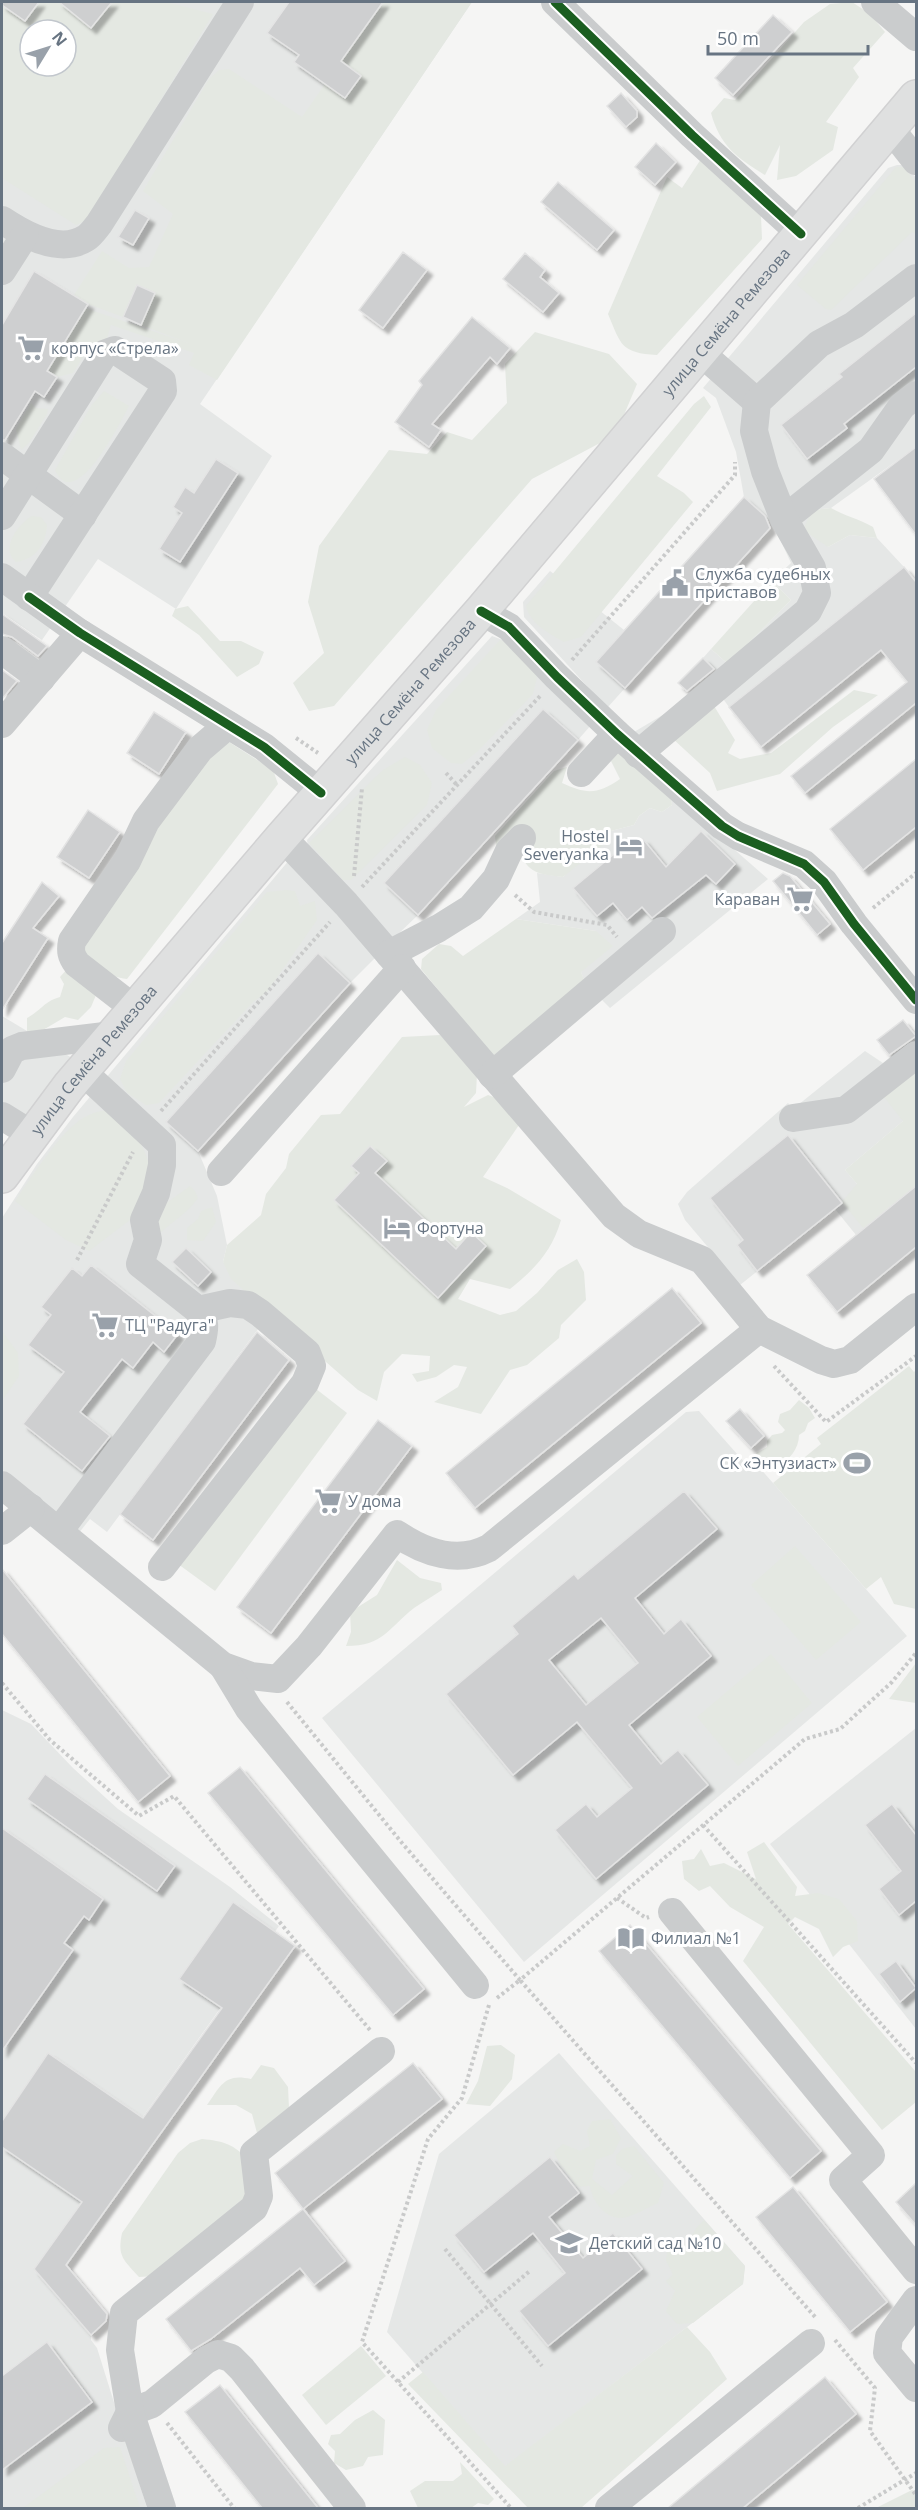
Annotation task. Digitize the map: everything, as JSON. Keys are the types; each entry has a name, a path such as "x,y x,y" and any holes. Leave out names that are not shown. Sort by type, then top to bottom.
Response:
{"main road":[{"name":"улица Семёна Ремезова","path":"2,1176 31,1134 82,1071 282,837 481,611 916,97"}],"street":[{"path":"2,271 13,227 53,242 74,243 87,238 240,2"},
{"path":"555,2 692,135 801,234"},
{"path":"875,2 905,20"},
{"path":"890,128 916,160"},
{"path":"638,754 808,611 817,593 812,568 784,519 765,471 754,431 757,402 819,344 854,325 916,278"},
{"path":"12,492 104,354 115,350 162,381 163,391 29,597"},
{"path":"700,353 757,402"},
{"path":"784,519 871,450 902,406 916,395"},
{"path":"2,456 12,492"},
{"path":"12,492 83,515"},
{"path":"2,576 80,633 282,760 321,793"},
{"path":"481,611 509,627 557,677 638,754 722,826 738,836 804,864 824,882 854,924 916,1000"},
{"path":"2,724 80,633"},
{"path":"2,650 41,679"},
{"path":"135,1009 76,964 70,949 72,941 128,861 146,821 169,794 195,754 228,724"},
{"path":"581,773 617,734"},
{"path":"282,837 308,862 396,961 614,1216 639,1234 702,1260 759,1329 821,1360 834,1364 850,1360 916,1306"},
{"path":"221,1172 396,961 439,928 471,908 496,879 509,851 522,838"},
{"path":"492,1075 662,931"},
{"path":"2,1069 12,1050 22,1046 113,1035"},
{"path":"793,1118 846,1110 916,1055"},
{"path":"58,1530 202,1341 205,1328 204,1319 198,1310 140,1264 148,1240 144,1220 156,1193 162,1165 162,1145 82,1071"},
{"path":"2,1116 31,1134"},
{"path":"162,1567 305,1383 312,1366 307,1353 248,1305 230,1303 198,1310"},
{"path":"223,1666 251,1676 278,1679 309,1646 397,1534 411,1544 454,1558 478,1554 489,1548 759,1329"},
{"path":"2,1485 223,1666 249,1709 475,1985"},
{"path":"2,1532 31,1508"},
{"path":"672,1912 871,2155 843,2180 916,2270"},
{"path":"162,2508 135,2415 120,2350 124,2313 254,2208 259,2196 254,2153 376,2041"},
{"path":"916,2300 889,2337 886,2353 916,2388"},
{"path":"609,2508 820,2333"},
{"path":"135,2415 206,2360 218,2354 231,2358 352,2508"}],"path":[{"path":"567,666 735,475 736,452"},
{"path":"361,888 548,688"},
{"path":"446,773 457,785"},
{"path":"354,886 363,782"},
{"path":"854,924 916,873"},
{"path":"496,879 534,912 607,925 633,955"},
{"path":"158,1115 333,919"},
{"path":"77,1260 136,1146"},
{"path":"771,1363 826,1422 916,1356"},
{"path":"511,2508 362,2342 428,2139 462,2098 490,2004 805,1739 840,1730 892,1682 916,1653"},
{"path":"278,1679 285,1700 402,1843 820,2333 875,2388 870,2431 916,2495"},
{"path":"2,1683 50,1740 139,1815 174,1796 376,2041"},
{"path":"703,1825 916,2062"},
{"path":"617,1898 646,1918 672,1912"},
{"path":"445,2249 542,2366"},
{"path":"398,2382 531,2270"},
{"path":"135,2415 234,2508"},
{"path":"858,2508 916,2473"}],"shaded area":[{"path":"2,2 472,2 200,404 272,456 176,609 98,559 42,640 2,613"},
{"path":"2,2 9,2 5,8 20,18 18,18 18,78 78,78 78,18 27,18 39,2 59,2 90,28 110,4 108,2 166,2 213,14 97,204 85,221 76,225 2,178"},
{"path":"383,2 472,2 217,380 189,365 194,353 111,325 106,342 91,344 73,373 57,377 47,371 85,308 191,344 141,325 154,293 138,285 123,317 88,304 74,295 102,251 129,268 149,267 173,214 143,191 209,79 219,70 229,69 302,117 325,84 345,98 361,76 341,61"},
{"path":"852,2 870,14 885,32 853,68 859,77 826,122 838,127 833,150 796,176 777,180 780,145 765,175 731,150 719,134 711,113 724,98 735,100 804,22 830,4"},
{"path":"703,156 761,216 762,239 657,355 636,352 620,340 608,314 667,177 682,188"},
{"path":"906,165 916,178 916,447 831,508 812,510 828,547 850,535 877,538 904,567 729,707 721,696 653,749 634,732 693,697 717,672 703,658 711,649 728,664 791,600 772,581 791,563 773,524 744,497 736,452 716,398 703,388 888,168"},
{"path":"896,167 904,167 916,183 916,234 912,232 831,310 826,309 797,285"},
{"path":"535,332 609,354 637,384 621,422 600,443 532,479 334,706 309,711 293,683 324,653 308,602 319,546 389,450 427,454 447,432 472,440 507,403 505,364"},
{"path":"104,391 129,406 96,461 74,481 64,481 55,470 91,406"},
{"path":"704,396 711,407 657,476 684,493 693,502 581,637 564,642 547,632 536,623 526,606 694,404"},
{"path":"31,403 36,408 48,409 47,414 29,443 21,450 16,429"},
{"path":"831,508 873,527 877,538 850,535 828,547 803,530 812,510"},
{"path":"32,516 41,517 47,525 45,538 39,550 29,558 16,562 11,557 10,551 12,538 21,525"},
{"path":"550,571 624,630 596,662 625,688 607,708 524,617 523,602"},
{"path":"772,581 791,600 728,664 711,649"},
{"path":"188,606 220,641 241,641 264,652 259,664 237,677 199,635 172,616 175,609"},
{"path":"492,636 508,642 539,669 548,688 591,725 578,740 543,709 384,883 418,915 393,939 308,847 307,840"},
{"path":"500,640 508,642 539,669 533,694 478,751 462,764 451,763 432,748 427,730 436,710"},
{"path":"854,690 878,695 833,727 780,774 717,791 710,773 672,738 714,706 735,740 728,753 740,759 771,753"},
{"path":"229,742 273,770 278,784 127,979 106,972 93,962 80,943 196,765"},
{"path":"616,751 671,794 672,805 662,812 650,808 639,816 634,825 611,831 607,842 563,877 535,871 526,864 519,849 496,845 495,836 554,771 567,767 562,783 585,791 605,788 620,779 611,761"},
{"path":"405,757 420,765 432,783 427,805 351,880 343,880 309,843 383,770"},
{"path":"671,794 768,879 610,1008 585,983 581,972 596,931 516,919 540,902 537,873 563,877 611,831 634,825 639,816 650,808 662,812 672,805"},
{"path":"290,859 379,954 350,983 318,954 166,1122 198,1151 217,1196 227,1245 223,1262 270,1313 107,1532 90,1519 78,1534 2,1470 2,1218 37,1164 73,1117"},
{"path":"295,891 300,906 315,901 317,920 267,992 253,1002 159,1103 146,1105 127,1093 120,1079 126,1061 267,892"},
{"path":"516,919 596,931 613,946 581,972 585,982 493,1056 421,969 422,959 439,944 451,946 463,956"},
{"path":"69,967 99,988 91,1007 78,1020 65,1017 38,1033 27,1032 27,1018 50,1001 60,997 64,984 60,977"},
{"path":"2,1016 72,1058 26,1118 2,1103"},
{"path":"440,1035 477,1074 476,1093 464,1107 488,1095 496,1098 519,1125 483,1177 507,1188 561,1220 553,1241 542,1259 510,1289 470,1279 458,1299 500,1315 516,1311 558,1270 577,1259 584,1272 586,1300 561,1325 559,1338 527,1365 510,1370 481,1414 434,1402 458,1387 467,1367 454,1365 436,1377 417,1382 412,1374 429,1371 430,1356 402,1354 384,1372 377,1401 358,1390 231,1279 223,1262 227,1245 261,1215 266,1194 286,1168 289,1154 321,1115 340,1114 402,1037","holes":["371,1146 386,1161 375,1173 456,1249 471,1232 486,1246 438,1297 334,1200 359,1173 351,1166"]},
{"path":"916,1036 916,1069 903,1121 845,1170 857,1184 864,1229 856,1235 835,1209 740,1285 685,1220 678,1204 687,1192 788,1103 793,1109 865,1051 883,1063"},
{"path":"916,1069 916,1186 864,1229 842,1202 857,1184 845,1170 903,1121 884,1097"},
{"path":"107,1110 141,1143 149,1163 148,1191 134,1217 89,1251 66,1240 15,1201 69,1129 89,1115"},
{"path":"190,1186 198,1198 160,1233 157,1210"},
{"path":"212,1207 216,1222 203,1241 187,1240 187,1228 198,1219 201,1211"},
{"path":"2,1331 18,1353 19,1376 2,1401"},
{"name":"СК «Энтузиаст»","path":"909,1366 914,1372 916,1370 916,1609 894,1604 881,1577 866,1589 773,1483 821,1444 817,1438"},
{"path":"311,1385 347,1413 215,1591 178,1564"},
{"path":"799,1400 809,1408 815,1418 799,1435 792,1454 777,1467 770,1460 760,1459 756,1453 767,1447 767,1441 772,1435 785,1430 778,1422 780,1414 790,1410"},
{"path":"699,1411 753,1472 759,1467 907,1636 524,1962 322,1718 686,1412"},
{"path":"795,1546 861,1622 816,1660 751,1585"},
{"path":"397,1560 420,1578 441,1583 442,1590 414,1608 377,1639 369,1643 346,1646 351,1632 350,1612 377,1595"},
{"path":"771,1654 812,1703 738,1766 697,1717"},
{"path":"916,1663 916,1703 889,1699"},
{"path":"2,1710 31,1724 73,1768 118,1809 230,1887 279,1926 35,2268 91,2335 147,2508 2,2508"},
{"path":"916,1728 916,2029 770,1844"},
{"path":"764,1842 797,1887 795,1896 818,1893 839,1899 857,1921 858,1941 843,1947 833,1957 819,1929 795,1917 788,1924 916,2072 916,2102 882,2130 743,1961 764,1927 730,1907 710,1886 699,1891 684,1879 682,1861 694,1859 701,1849 710,1866 724,1863 756,1879 747,1852"},
{"path":"501,2045 515,2055 512,2079 490,2106 466,2104 478,2081 487,2046"},
{"name":"Детский сад №10","path":"559,2053 745,2266 743,2284 505,2467 387,2332 439,2154"},
{"path":"261,2065 274,2068 288,2087 289,2108 257,2133 252,2114 236,2105 207,2105 224,2082 235,2078 251,2079"},
{"path":"610,2119 621,2138 613,2154 596,2160 592,2179 612,2195 633,2176 616,2164 616,2156 622,2149 634,2146 664,2183 658,2203 622,2218 610,2215 600,2208 590,2186 578,2187 560,2164 554,2152 563,2144 580,2151 590,2146 587,2131 592,2121"},
{"path":"202,2139 228,2144 248,2160 247,2203 156,2276 139,2277 121,2253 122,2233 178,2153 190,2143"},
{"path":"704,2220 745,2266 743,2284 693,2323 677,2324 666,2311 675,2291 666,2281 673,2275 666,2260 668,2247 687,2244"},
{"path":"687,2327 710,2352 727,2379 581,2508 528,2508 408,2384 423,2372 505,2466"},
{"path":"361,2346 386,2376 326,2425 302,2395"},
{"path":"373,2410 385,2420 383,2455 368,2457 363,2466 346,2470 334,2463 335,2451 328,2444 331,2435 340,2434 355,2420"},
{"path":"120,2447 140,2508 23,2508 104,2448"},
{"path":"460,2462 494,2499 488,2505 478,2503 471,2508 418,2508 410,2491 425,2481 453,2481 462,2474"},
{"path":"912,2490 916,2491 916,2508 876,2508"}],"building":[{"path":"2,2 39,2 27,18 21,18 2,5"},
{"path":"59,2 112,2 91,28"},
{"path":"289,2 383,2 341,61 361,76 345,98 294,62 299,55 267,33"},
{"path":"773,15 792,32 733,95 715,78"},
{"path":"621,93 637,111 637,117 626,127 607,106"},
{"path":"656,143 676,162 655,185 635,167"},
{"path":"558,182 614,230 597,250 541,202"},
{"path":"135,210 149,218 133,245 118,237"},
{"path":"403,252 427,270 383,328 359,310"},
{"path":"525,253 545,270 540,277 559,293 543,312 503,279"},
{"name":"корпус «Стрела»","path":"34,271 88,304 47,371 57,377 44,397 35,391 5,440 2,440 2,325"},
{"path":"137,285 155,293 141,325 123,317"},
{"path":"916,313 916,367 844,424 847,428 807,459 781,425 842,377 839,374"},
{"path":"472,317 510,348 497,364 490,357 432,424 441,430 429,447 395,422 422,385 419,381"},
{"path":"916,447 916,535 874,479"},
{"path":"216,459 238,473 180,562 159,549 182,513 173,507 185,487 194,493"},
{"path":"744,497 765,516 770,528 625,688 596,662"},
{"path":"904,567 916,582 916,703 805,793 791,776 907,682 881,650 761,747 729,707"},
{"path":"2,614 47,646 38,656 12,637 2,634"},
{"path":"703,658 714,669 687,691 678,683"},
{"path":"2,670 17,681 2,699"},
{"path":"543,709 578,740 418,915 384,883"},
{"path":"154,712 186,732 159,774 127,753"},
{"path":"916,759 916,827 863,870 830,829"},
{"path":"88,810 120,832 89,878 57,857"},
{"path":"701,831 735,864 716,884 706,875 652,918 642,907 627,920 613,903 597,916 573,888 630,841 634,846 643,839 666,867"},
{"path":"783,873 790,876 830,924 817,935 773,881"},
{"path":"42,882 59,896 33,928 48,938 2,1010 2,943"},
{"path":"318,953 350,983 198,1151 166,1122"},
{"path":"903,1020 916,1036 889,1055 877,1040"},
{"path":"788,1135 842,1203 757,1271 737,1245 743,1240 710,1198"},
{"path":"370,1146 387,1161 375,1173 456,1249 471,1232 486,1246 438,1298 334,1200 359,1173 351,1166"},
{"path":"916,1186 916,1247 837,1312 807,1275"},
{"path":"186,1248 211,1272 198,1286 172,1262"},
{"name":"ТЦ \"Радуга\"","path":"91,1265 178,1334 164,1352 153,1342 133,1368 122,1359 80,1412 110,1436 82,1471 23,1424 64,1372 28,1345 51,1315 41,1307 72,1268 82,1276"},
{"path":"672,1288 701,1323 475,1508 446,1473"},
{"path":"257,1332 289,1360 153,1540 120,1514"},
{"path":"740,1409 764,1436 751,1448 726,1421"},
{"path":"378,1420 412,1446 271,1633 237,1607"},
{"path":"684,1491 717,1529 635,1598 664,1634 681,1619 711,1656 629,1725 661,1764 678,1750 708,1785 596,1879 555,1830 586,1804 597,1817 632,1788 577,1722 513,1775 446,1694 518,1634 512,1626 574,1574 578,1579","holes":["601,1618 638,1663 586,1705 549,1660"]},
{"path":"2,1569 170,1776 138,1802 2,1634"},
{"path":"240,1767 424,1989 393,2015 208,1793"},
{"path":"45,1774 175,1866 157,1891 27,1799"},
{"path":"892,1804 916,1835 916,1901 899,1915 879,1889 901,1871 865,1825"},
{"path":"2,1828 103,1899 89,1920 84,1916 64,1943 73,1950 2,2051"},
{"path":"233,1902 295,1946 66,2265 107,2314 106,2321 91,2335 34,2269 82,2202 2,2147 2,2121 48,2053 143,2118 222,2008 179,1979"},
{"path":"630,1925 821,2151 790,2178 599,1951"},
{"path":"896,1961 916,1988 900,2002 879,1974"},
{"path":"413,2063 442,2099 303,2209 275,2173"},
{"path":"550,2157 579,2193 549,2217 583,2258 613,2233 642,2269 548,2346 519,2311 565,2273 533,2233 484,2272 454,2235"},
{"path":"916,2183 916,2225 896,2202"},
{"path":"793,2187 887,2302 850,2332 756,2217"},
{"path":"303,2209 345,2261 314,2285 300,2268 211,2339 191,2351 166,2319"},
{"path":"47,2342 92,2402 2,2470 2,2376"},
{"path":"825,2377 856,2414 743,2508 668,2508"},
{"path":"220,2385 318,2508 262,2508 185,2412"}],"cycle path":[{"path":"555,2 692,135 801,234"},
{"path":"29,597 80,633 264,747 321,793"},
{"path":"481,611 509,627 617,734 722,826 738,836 804,864 824,882 854,924 916,1000"}],"place":[{"name":"корпус «Стрела»","path":"31,348"},
{"name":"Служба судебных приставов","path":"675,583"},
{"name":"Hostel Severyanka","path":"629,845"},
{"name":"Караван","path":"800,899"},
{"name":"Фортуна","path":"397,1228"},
{"name":"ТЦ \"Радуга\"","path":"105,1325"},
{"name":"СК «Энтузиаст»","path":"857,1463"},
{"name":"У дома","path":"328,1501"},
{"name":"Филиал №1","path":"631,1938"},
{"name":"Детский сад №10","path":"569,2243"}]}
